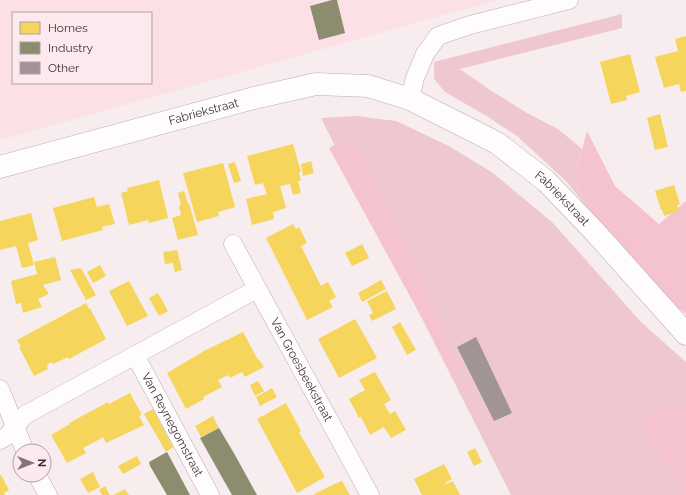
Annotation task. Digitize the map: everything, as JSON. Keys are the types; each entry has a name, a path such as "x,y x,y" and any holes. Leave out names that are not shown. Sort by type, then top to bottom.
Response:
{"main road":[{"name":"Fabriekstraat","path":"0,167 254,98 316,84 368,86 410,99 497,143 546,181 595,232 686,334"}],"street":[{"path":"410,99 414,78 425,54 438,36 470,25 569,0"},
{"name":"Van Groesbeekstraat","path":"233,244 370,495"},
{"path":"0,440 7,436 24,415 257,289"},
{"name":"Van Reynegomstraat","path":"135,355 210,495"},
{"path":"0,389 22,443"},
{"path":"41,483 48,495"}],"shaded area":[{"path":"0,0 497,0 0,140"},
{"path":"622,14 622,28 460,69 527,113 558,129 582,149 574,179 593,215 567,182 517,136 485,115 445,92 434,79 434,62"},
{"path":"356,116 396,121 449,146 493,173 553,223 641,322 686,362 686,495 511,495 321,118"},
{"path":"587,131 615,186 659,224 686,201 686,314 676,307 593,215 574,179"},
{"path":"344,140 367,164 452,349 459,370 453,375 329,148"},
{"path":"665,408 686,409 686,492 640,425"}],"building: Homes":[{"path":"686,36 686,91 681,92 679,84 664,88 655,57 678,51 675,39"},
{"path":"630,54 640,92 626,96 627,100 611,104 600,62"},
{"path":"660,114 668,147 655,150 647,118"},
{"path":"293,144 301,172 299,172 301,181 298,181 301,193 293,195 290,184 280,186 286,208 273,212 274,219 252,225 246,199 267,194 263,183 255,185 247,156"},
{"path":"311,161 314,173 303,176 301,164"},
{"path":"235,162 241,181 234,183 228,164"},
{"path":"223,163 235,207 218,212 219,216 197,222 183,173"},
{"path":"159,180 168,218 149,223 148,220 129,225 121,193 128,191 127,188"},
{"path":"674,185 680,204 677,205 679,211 664,216 655,191"},
{"path":"184,191 198,235 178,240 172,218 181,215 179,206 181,205 178,193"},
{"path":"94,197 97,207 109,204 115,224 102,227 103,230 62,241 53,208"},
{"path":"31,213 38,240 28,243 34,265 22,268 16,246 0,250 0,221"},
{"path":"293,224 296,229 299,227 307,243 301,246 321,286 328,282 336,297 329,301 333,307 307,320 266,238"},
{"path":"362,244 369,258 352,266 345,253"},
{"path":"177,250 182,270 175,272 173,263 165,264 163,252"},
{"path":"55,257 61,280 43,285 49,294 38,299 42,307 23,313 21,303 16,304 11,281 37,274 34,262"},
{"path":"100,265 106,276 93,283 87,272"},
{"path":"81,268 96,295 86,300 70,270"},
{"path":"381,280 386,289 362,302 358,293"},
{"path":"129,281 148,316 127,326 109,291"},
{"path":"387,291 396,309 372,321 369,315 373,313 367,301"},
{"path":"158,293 168,311 159,316 149,298"},
{"path":"86,303 106,339 69,359 68,357 53,364 52,362 47,365 48,369 34,376 17,340"},
{"path":"355,319 377,358 339,378 318,339"},
{"path":"400,322 416,350 407,355 392,327"},
{"path":"243,332 257,358 264,367 245,377 242,372 230,378 228,375 218,380 222,387 203,397 204,399 186,409 167,373 204,351"},
{"path":"375,372 391,400 384,404 390,414 395,411 406,430 391,438 384,427 370,435 361,417 359,418 349,399 365,390 359,380"},
{"path":"258,381 264,391 255,396 250,385"},
{"path":"272,388 277,397 260,406 256,397"},
{"path":"130,393 142,415 139,416 144,425 106,443 103,437 83,448 86,453 67,463 51,435 70,424 69,423 108,402 109,404"},
{"path":"286,403 301,431 299,432 325,477 297,493 257,419"},
{"path":"153,409 173,447 166,452 144,414"},
{"path":"213,416 219,428 201,437 195,426"},
{"path":"475,448 482,462 474,466 467,452"},
{"path":"137,456 141,464 123,474 118,466"},
{"path":"444,464 452,479 445,483 446,484 453,481 460,495 422,495 414,479"},
{"path":"93,472 100,487 88,493 80,479"},
{"path":"1,475 9,490 4,493 5,495 0,495"},
{"path":"342,481 350,495 313,495 330,486"},
{"path":"105,486 110,495 102,495 99,490"},
{"path":"125,489 129,495 113,495"}],"building: Industry":[{"path":"337,0 345,33 319,40 310,6"},
{"path":"219,428 257,495 232,495 200,438"},
{"path":"167,452 190,495 167,495 150,466 149,462"}],"building: Other":[{"path":"476,337 512,413 494,421 457,347"}]}
